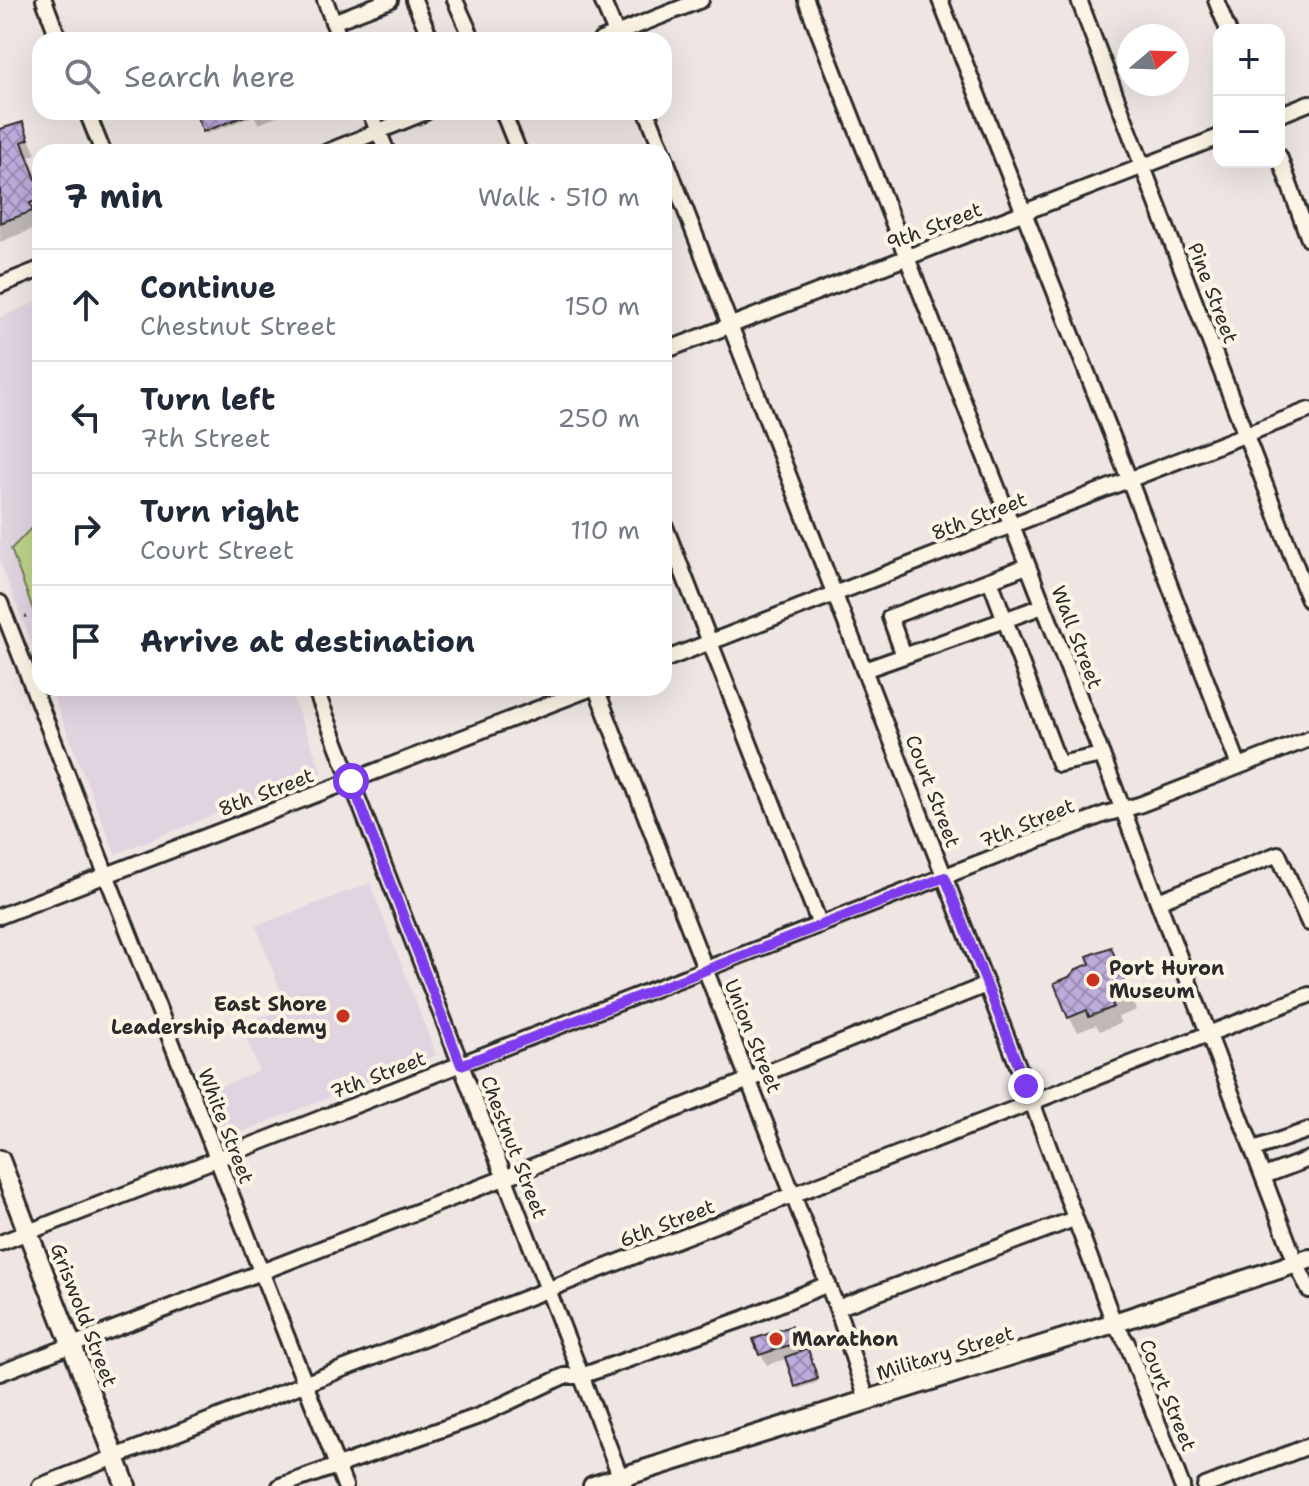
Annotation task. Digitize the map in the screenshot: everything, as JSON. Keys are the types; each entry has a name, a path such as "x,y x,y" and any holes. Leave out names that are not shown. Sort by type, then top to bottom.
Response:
{"main road":[{"name":"Griswold Street","path":"0,1160 126,1486"},
{"name":"Military Street","path":"593,1486 623,1481 1302,1261"}],"street":[{"path":"44,0 56,32"},
{"path":"325,0 337,32"},
{"path":"333,22 390,0"},
{"path":"414,0 428,32"},
{"path":"455,0 469,32"},
{"path":"602,0 616,32"},
{"path":"629,32 701,0"},
{"name":"Wall Street","path":"806,0 1264,1176 1302,1261 1309,1290"},
{"path":"940,0 1239,766"},
{"name":"Pine Street","path":"1079,0 1309,600"},
{"path":"1216,0 1226,24"},
{"path":"1285,113 1309,103"},
{"path":"90,120 100,144"},
{"path":"374,120 384,144"},
{"path":"347,144 406,120"},
{"path":"506,120 516,144"},
{"name":"Court Street","path":"650,120 659,144"},
{"name":"9th Street","path":"672,348 1213,139"},
{"path":"1283,168 1309,239"},
{"name":"Court Street","path":"672,177 1032,1102 1114,1323 1127,1343 1182,1486"},
{"path":"0,285 32,272"},
{"name":"8th Street","path":"672,657 1309,410"},
{"path":"672,545 820,925"},
{"path":"904,656 890,617 1027,566"},
{"path":"990,580 1059,764 1102,755"},
{"path":"864,670 1043,606"},
{"name":"White Street","path":"1,607 32,685"},
{"name":"White Street","path":"36,696 345,1486"},
{"name":"Chestnut Street","path":"318,696 623,1481"},
{"name":"8th Street","path":"0,916 573,696"},
{"name":"Union Street","path":"597,696 828,1284 867,1400"},
{"name":"7th Street","path":"0,1243 1105,814 1123,810 1309,739"},
{"path":"1158,901 1278,854 1304,899 1309,923"},
{"path":"0,1373 504,1178 986,985"},
{"name":"6th Street","path":"40,1486 1309,995"},
{"path":"1254,1149 1309,1130"},
{"path":"1264,1176 1309,1159"},
{"path":"837,1308 1074,1219"},
{"path":"280,1486 479,1416 564,1376 581,1376 743,1319 828,1284"},
{"path":"1205,1486 1309,1446"}],"path":[{"path":"25,617 32,614"}],"shaded area":[{"path":"32,304 32,644 0,562 0,317"},
{"path":"53,696 292,696 322,772 115,854"},
{"name":"East Shore Leadership Academy","path":"370,883 436,1055 224,1139 205,1093 259,1071 241,1025 287,1008 256,926"}],"green space":[{"path":"32,527 32,607 11,549"}],"building":[{"path":"198,120 234,120 203,132"},
{"path":"23,122 29,139 22,142 32,169 32,211 0,223 0,129"},
{"name":"Port Huron Museum","path":"1111,947 1130,994 1111,1002 1114,1007 1089,1017 1087,1010 1068,1018 1054,983 1090,964 1087,956"},
{"path":"791,1326 796,1343 759,1355 753,1339"},
{"path":"808,1349 818,1379 795,1387 785,1357"}],"place":[{"name":"Port Huron Museum","path":"1093,980"},
{"name":"East Shore Leadership Academy","path":"343,1016"},
{"name":"Marathon","path":"776,1339"}],"route":[{"path":"351,781 461,1065 945,877 1026,1086"}]}
